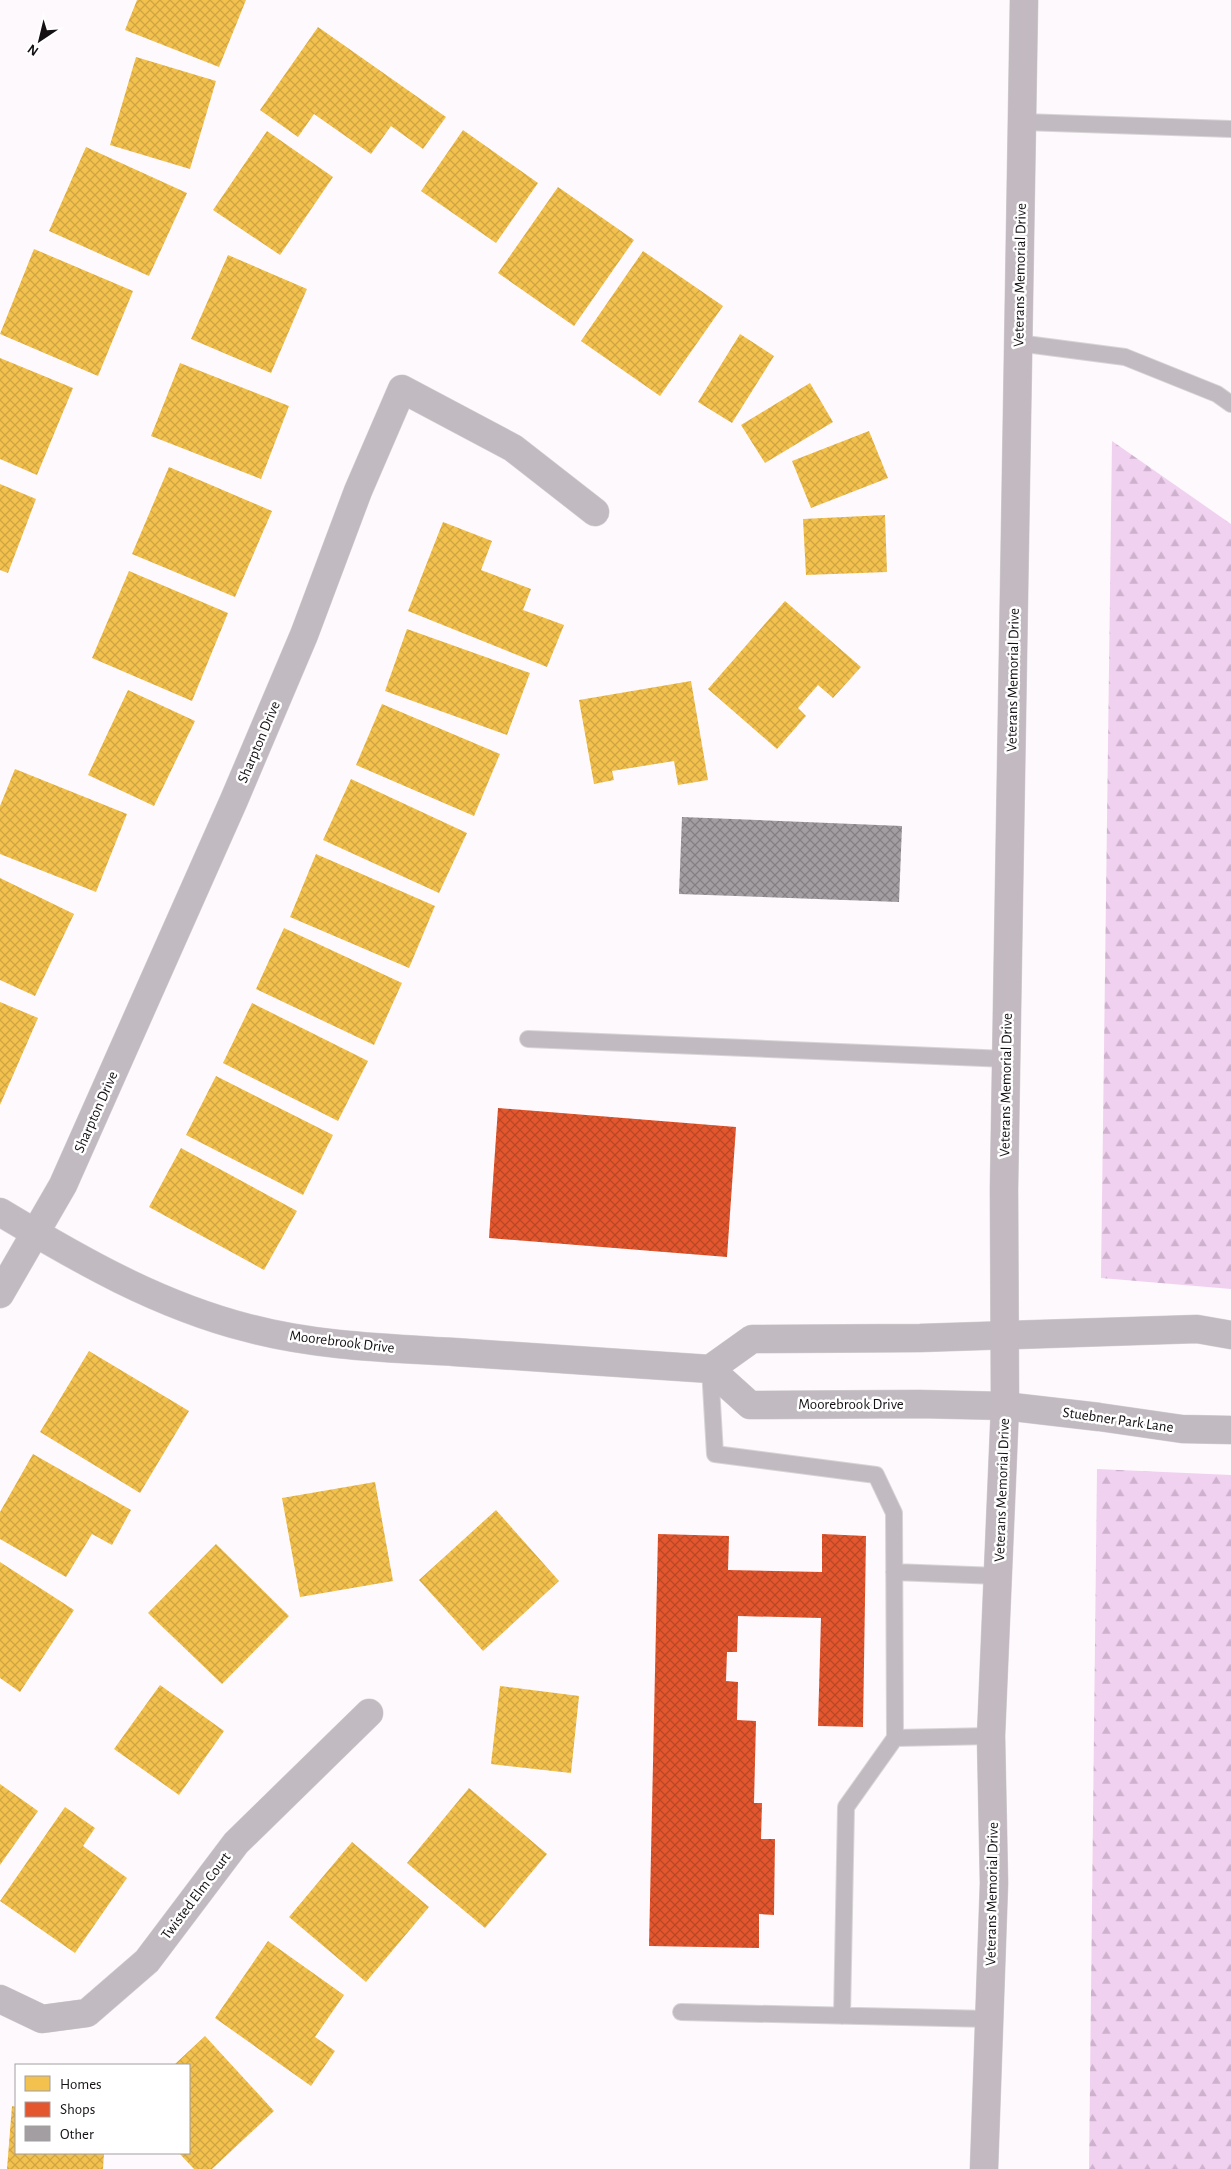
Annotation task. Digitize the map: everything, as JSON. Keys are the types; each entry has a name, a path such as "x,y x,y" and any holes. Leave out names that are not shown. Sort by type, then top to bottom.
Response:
{"main road":[{"name":"Veterans Memorial Drive","path":"984,2169 994,1883 991,1736 1006,1406 1004,1189 1024,0"}],"street":[{"name":"Sharpton Drive","path":"0,1294 64,1185 234,800 304,634 358,492 402,389 513,448 595,512"},
{"name":"Moorebrook Drive","path":"0,1212 93,1267 138,1289 192,1311 249,1328 308,1340 368,1347 710,1369 750,1405 919,1404 1006,1406"},
{"path":"710,1369 752,1339 920,1338 1197,1329 1231,1335"},
{"name":"Stuebner Park Lane","path":"1006,1406 1182,1429 1231,1430"},
{"name":"Twisted Elm Court","path":"0,1999 42,2019 88,2013 147,1961 236,1843 369,1713"}],"lane":[{"path":"1023,122 1231,129"},
{"path":"1018,343 1125,357 1217,394 1231,404"},
{"path":"528,1039 1007,1059"},
{"path":"710,1369 715,1454 876,1474 894,1513 895,1738 846,1807 842,2016"},
{"path":"894,1572 998,1576"},
{"path":"895,1738 991,1736"},
{"path":"681,2012 989,2019"}],"green space":[{"path":"1112,441 1231,524 1231,1289 1101,1278"},
{"path":"1097,1469 1231,1475 1231,2169 1089,2169"}],"building: Homes":[{"path":"137,0 246,0 219,67 125,30"},
{"path":"318,27 446,117 423,149 391,126 371,154 314,114 298,137 260,110"},
{"path":"136,57 216,81 190,169 110,145"},
{"path":"463,130 538,183 496,243 421,191"},
{"path":"267,131 333,177 280,255 213,210"},
{"path":"86,147 187,193 149,276 49,231"},
{"path":"558,187 634,240 574,326 498,273"},
{"path":"34,249 133,291 98,376 0,334"},
{"path":"643,251 723,306 660,396 581,341"},
{"path":"228,255 307,289 271,373 191,339"},
{"path":"740,334 774,356 732,423 698,402"},
{"path":"0,358 73,388 37,475 0,459"},
{"path":"180,363 289,406 261,479 151,436"},
{"path":"810,383 833,422 765,463 741,425"},
{"path":"869,431 888,478 811,508 792,461"},
{"path":"169,467 272,511 235,597 132,554"},
{"path":"0,484 36,499 8,573 0,570"},
{"path":"885,515 887,572 806,575 803,519"},
{"path":"443,522 492,541 481,570 531,589 523,610 564,625 547,667 408,611"},
{"path":"129,571 228,613 192,701 92,658"},
{"path":"785,601 861,667 833,698 818,685 798,708 806,716 777,749 708,689"},
{"path":"407,629 530,673 507,735 385,691"},
{"path":"691,681 708,780 678,785 674,761 612,771 614,780 594,784 579,700"},
{"path":"128,690 195,721 154,806 88,775"},
{"path":"382,704 500,754 474,816 356,765"},
{"path":"15,769 127,814 96,892 0,854 0,806"},
{"path":"351,779 467,833 439,893 323,840"},
{"path":"316,854 435,906 409,968 290,917"},
{"path":"0,878 74,914 35,996 0,980"},
{"path":"284,928 402,983 374,1045 256,989"},
{"path":"0,1002 38,1018 0,1105"},
{"path":"252,1003 368,1061 338,1121 223,1063"},
{"path":"216,1076 333,1135 303,1195 186,1135"},
{"path":"181,1148 297,1211 264,1270 149,1207"},
{"path":"89,1351 189,1411 140,1493 40,1432"},
{"path":"33,1454 131,1510 112,1545 92,1534 66,1577 0,1539 0,1512"},
{"path":"375,1482 393,1581 300,1597 282,1498"},
{"path":"496,1510 559,1581 483,1651 419,1580"},
{"path":"216,1544 289,1616 222,1684 148,1613"},
{"path":"0,1562 74,1610 20,1692 0,1678"},
{"path":"160,1685 224,1731 179,1795 114,1749"},
{"path":"500,1686 579,1696 571,1773 491,1764"},
{"path":"0,1784 38,1811 0,1865"},
{"path":"469,1788 547,1854 485,1928 407,1863"},
{"path":"65,1807 95,1828 83,1846 127,1878 75,1953 0,1901"},
{"path":"352,1842 429,1907 366,1982 289,1917"},
{"path":"268,1941 344,1995 315,2037 335,2051 311,2086 215,2018"},
{"path":"205,2036 274,2111 212,2169 194,2169 180,2154 190,2154 190,2064 175,2064"},
{"path":"12,2106 15,2107 15,2154 104,2154 103,2169 7,2169"}],"building: Shops":[{"path":"498,1108 736,1127 727,1257 489,1238"},
{"path":"658,1534 729,1536 728,1570 822,1572 822,1534 866,1536 863,1727 818,1726 821,1618 738,1616 737,1652 727,1652 726,1681 738,1682 737,1720 756,1721 754,1803 762,1803 761,1839 775,1839 774,1915 759,1914 759,1948 649,1946"}],"building: Other":[{"path":"682,817 902,826 899,902 679,894"}]}
